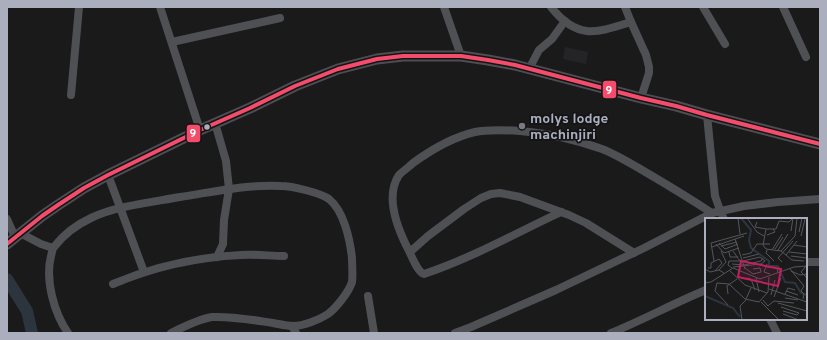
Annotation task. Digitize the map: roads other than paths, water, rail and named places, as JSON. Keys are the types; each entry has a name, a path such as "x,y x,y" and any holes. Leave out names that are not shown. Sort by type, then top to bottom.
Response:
{"main road":[{"path":"14,238 68,198 108,175 295,86 338,69 377,58 404,56 461,56 488,60 676,106 820,144"}],"street":[{"path":"71,95 79,7"},
{"path":"160,7 200,130"},
{"path":"444,7 461,56"},
{"path":"551,7 556,14 565,21 579,30 589,32 607,30 631,22"},
{"path":"625,7 646,55 649,67 649,73 641,98"},
{"path":"703,7 725,44"},
{"path":"782,7 806,57"},
{"path":"172,42 280,18"},
{"path":"529,69 539,50 552,39 565,21"},
{"path":"707,115 716,212"},
{"path":"215,123 226,161 229,189 224,220 223,244 217,257"},
{"path":"561,212 483,250 438,270 424,274 419,272 401,234 394,211 394,188 400,175 425,154 461,137 475,132 503,130 536,132 570,139 604,150 716,212 723,218"},
{"path":"108,175 144,272"},
{"path":"68,333 63,325 51,293 49,278 53,248 69,232 93,217 120,208 229,189 255,187 282,186 310,192 329,199 336,206 342,216 350,246 353,268 351,283 346,293 328,314 294,329 233,318 211,317 189,324 171,333"},
{"path":"410,252 428,236 464,209 481,198 491,194 500,193 520,197 569,215 586,223 634,253"},
{"path":"456,333 537,299 716,212 771,202 820,199"},
{"path":"7,219 14,238 53,248"},
{"path":"113,284 144,272 191,261 242,255 284,256"},
{"path":"807,262 820,262"},
{"path":"611,333 705,290"},
{"path":"368,296 374,333"},
{"path":"770,320 777,333"}],"waterway":[{"path":"7,279 27,311 32,333"}],"place":[{"name":"molys lodge machinjiri","path":"522,126"}]}
